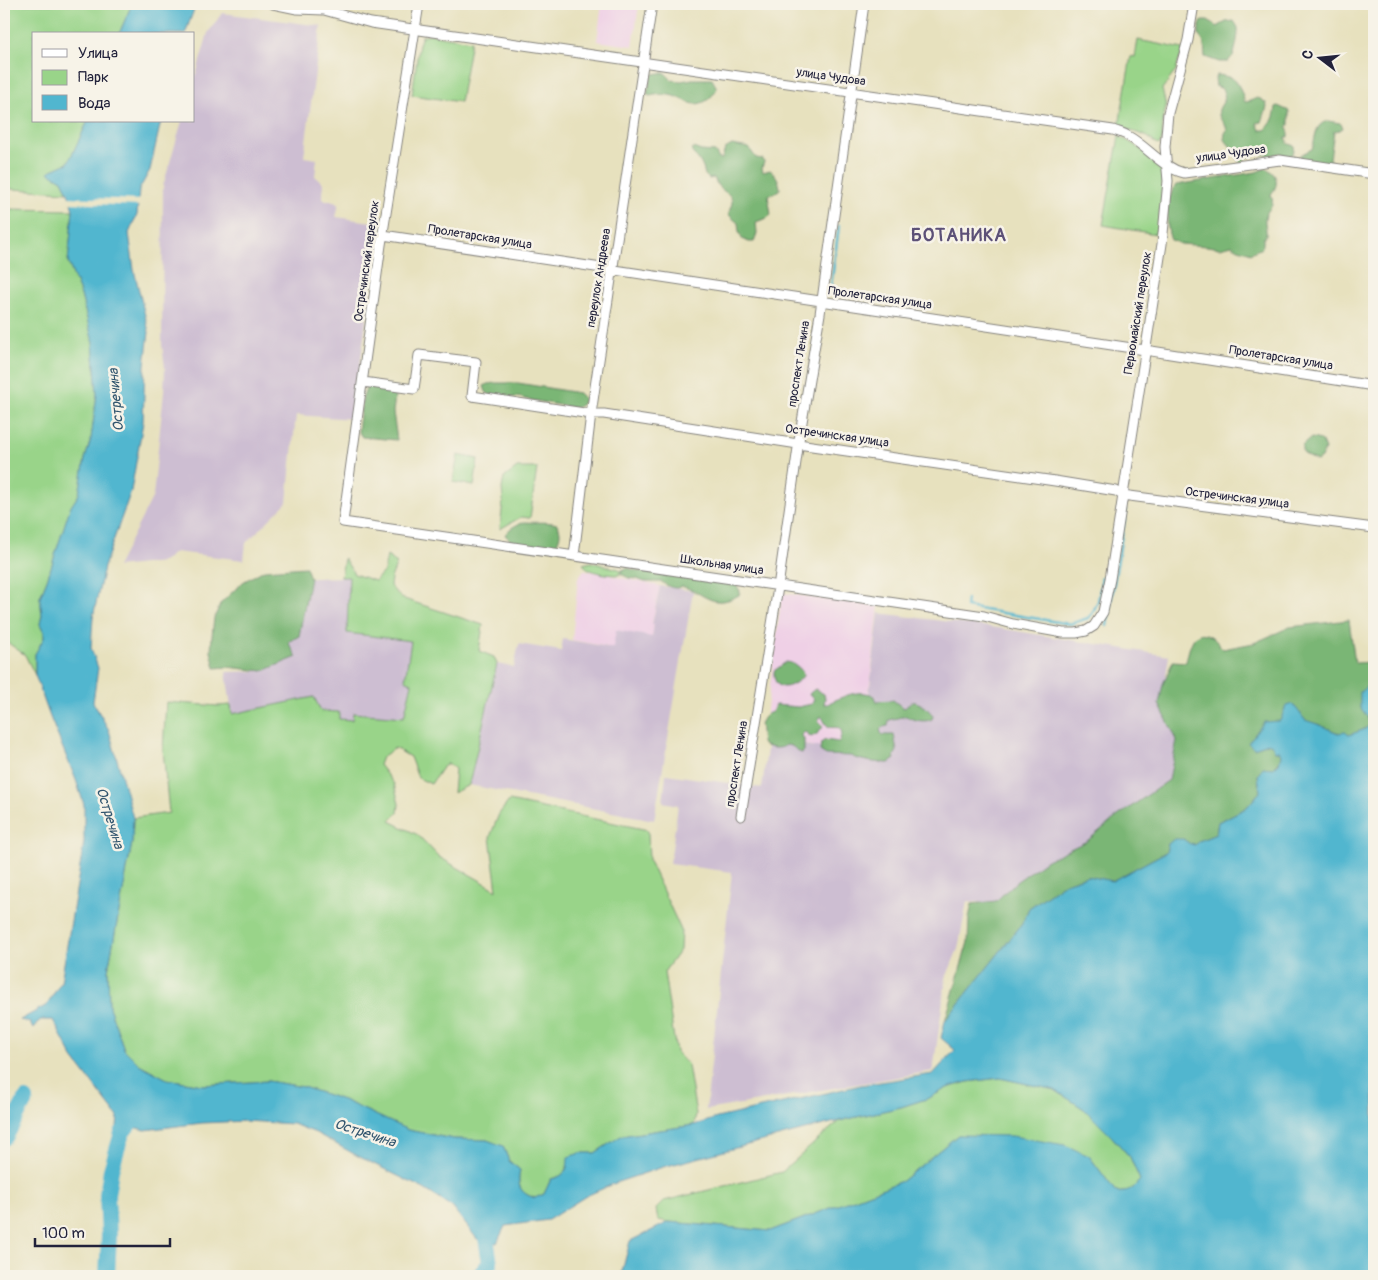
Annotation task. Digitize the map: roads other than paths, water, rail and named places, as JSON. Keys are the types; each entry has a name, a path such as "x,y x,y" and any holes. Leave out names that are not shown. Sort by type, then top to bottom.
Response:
{"street":[{"name":"улица Чудова","path":"273,4 298,9 324,10 371,23 1113,130 1128,136 1175,171 1184,173 1280,160 1374,174"},
{"name":"Остречинский переулок","path":"343,522 383,235 419,4"},
{"name":"переулок Андреева","path":"574,556 592,414 652,4"},
{"name":"проспект Ленина","path":"741,816 778,586 864,4"},
{"name":"Первомайский переулок","path":"1094,626 1103,612 1110,579 1162,244 1168,181 1165,147 1168,113 1188,40 1194,4"},
{"name":"Пролетарская улица","path":"383,235 1374,386"},
{"name":"Остречинская улица","path":"363,382 414,389 419,354 476,362 472,396 1055,481 1116,491 1122,495 1374,528"},
{"name":"Школьная улица","path":"343,522 984,616 1013,624 1063,633 1086,631 1094,626"}],"water":[{"path":"132,4 196,4 186,32 120,32"},
{"path":"88,122 161,122 150,170 139,190 137,215 129,233 134,270 149,332 145,365 143,422 131,491 104,567 93,617 91,648 98,668 93,702 109,730 133,818 132,843 108,970 109,1007 124,1049 139,1064 167,1079 203,1085 268,1081 303,1087 343,1100 408,1130 453,1139 487,1140 503,1146 509,1161 520,1170 520,1188 525,1194 535,1198 544,1194 551,1179 565,1172 568,1157 580,1153 595,1153 621,1136 694,1125 861,1085 933,1074 955,1050 941,1038 945,1021 1022,924 1029,908 1065,883 1087,876 1112,881 1166,852 1168,844 1174,839 1183,839 1195,845 1199,841 1216,834 1218,822 1246,808 1260,792 1258,775 1263,767 1273,768 1279,763 1281,755 1279,751 1275,751 1272,745 1268,743 1254,748 1248,743 1264,722 1280,721 1286,706 1293,704 1305,720 1338,733 1345,732 1349,735 1370,725 1367,716 1360,707 1360,692 1374,681 1374,1276 621,1276 630,1241 669,1222 770,1231 902,1181 958,1135 1012,1136 1065,1145 1089,1156 1116,1192 1130,1190 1140,1180 1130,1157 1084,1109 1055,1090 1000,1078 967,1082 947,1088 929,1098 901,1107 839,1121 663,1167 618,1182 586,1196 548,1220 505,1226 497,1243 477,1239 452,1207 424,1189 316,1133 293,1124 246,1121 202,1123 145,1130 133,1127 123,1141 117,1141 118,1117 73,1058 53,1020 40,1020 33,1029 30,1023 20,1020 47,1005 61,982 84,842 84,805 35,675 35,654 44,638 44,632 40,624 42,615 40,597 70,508 79,494 85,459 91,439 97,394 93,342 81,295 68,262 73,210 68,192 62,180 48,172 68,163"}],"waterway":[{"path":"830,294 839,226"},
{"path":"1107,626 1126,510"},
{"path":"967,599 966,607 1070,624 1088,618 1092,614 1098,601 1102,577"},
{"path":"4,1138 26,1099"},
{"path":"107,1276 109,1236 107,1195 111,1170 122,1133 130,1123"},
{"name":"Остречина","path":"477,1224 485,1232 490,1263 479,1276"},
{"path":"490,1263 495,1276"}],"district":[{"name":"БОТАНИКА","path":"959,235"}]}
